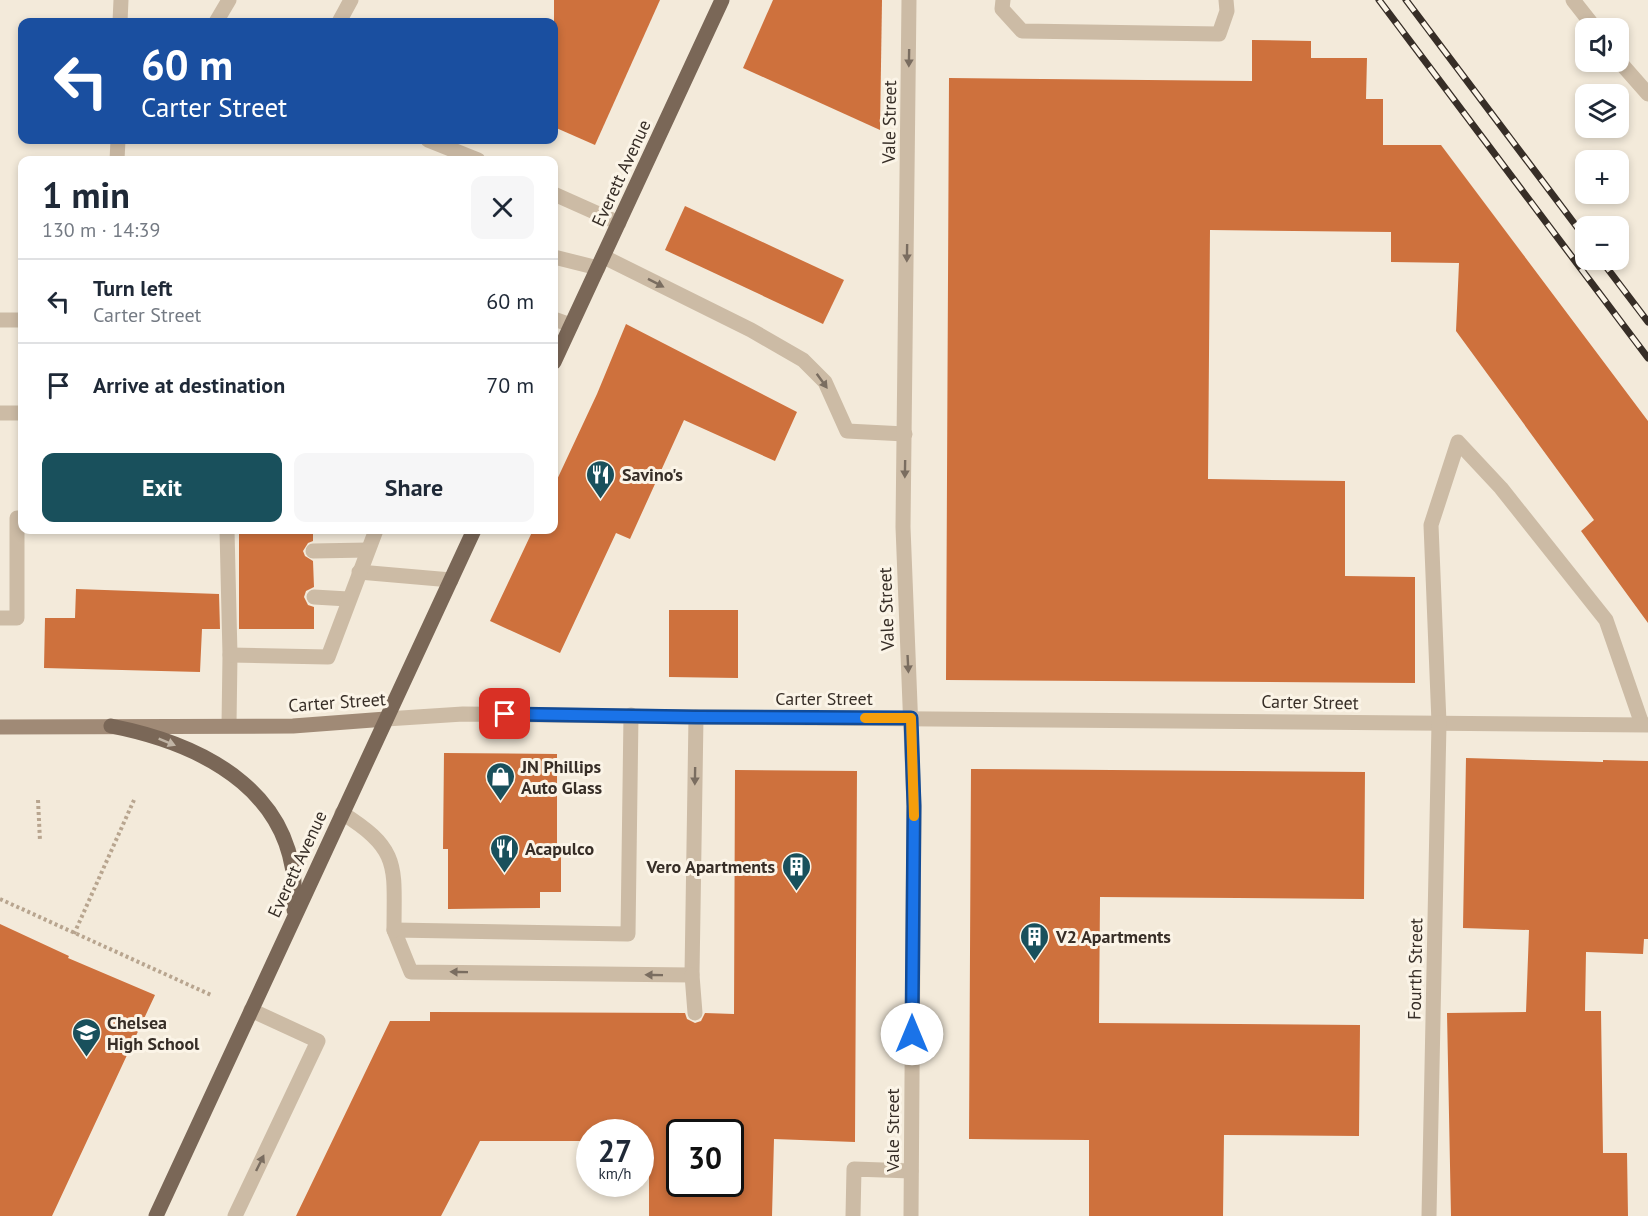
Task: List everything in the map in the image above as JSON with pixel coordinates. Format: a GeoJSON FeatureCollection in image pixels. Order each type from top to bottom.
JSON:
{"type":"FeatureCollection","features":[{"type":"Feature","properties":{"kind":"main road","name":"Everett Avenue"},"geometry":{"type":"LineString","coordinates":[[558,353],[722,0]]}},
{"type":"Feature","properties":{"kind":"main road","name":"Everett Avenue"},"geometry":{"type":"LineString","coordinates":[[156,1216],[472,534]]}},
{"type":"Feature","properties":{"kind":"main road"},"geometry":{"type":"LineString","coordinates":[[111,726],[137,731],[206,759],[237,778],[263,801],[280,827],[289,852],[295,887],[294,919]]}},
{"type":"Feature","properties":{"kind":"street"},"geometry":{"type":"LineString","coordinates":[[120,18],[121,0]]}},
{"type":"Feature","properties":{"kind":"street"},"geometry":{"type":"LineString","coordinates":[[218,18],[229,0]]}},
{"type":"Feature","properties":{"kind":"street"},"geometry":{"type":"LineString","coordinates":[[341,18],[351,0]]}},
{"type":"Feature","properties":{"kind":"street","name":"Vale Street"},"geometry":{"type":"LineString","coordinates":[[909,0],[904,568],[914,806],[911,1216]]}},
{"type":"Feature","properties":{"kind":"street"},"geometry":{"type":"LineString","coordinates":[[1003,0],[1002,9],[1022,31],[1220,33],[1227,11],[1226,0]]}},
{"type":"Feature","properties":{"kind":"street"},"geometry":{"type":"LineString","coordinates":[[1573,0],[1587,18]]}},
{"type":"Feature","properties":{"kind":"street"},"geometry":{"type":"LineString","coordinates":[[1629,72],[1648,94]]}},
{"type":"Feature","properties":{"kind":"street"},"geometry":{"type":"LineString","coordinates":[[438,144],[468,156]]}},
{"type":"Feature","properties":{"kind":"street"},"geometry":{"type":"LineString","coordinates":[[558,196],[619,223]]}},
{"type":"Feature","properties":{"kind":"street"},"geometry":{"type":"LineString","coordinates":[[558,258],[601,263],[751,330],[803,360],[825,382],[847,430],[905,434]]}},
{"type":"Feature","properties":{"kind":"street"},"geometry":{"type":"LineString","coordinates":[[0,320],[18,320]]}},
{"type":"Feature","properties":{"kind":"street"},"geometry":{"type":"LineString","coordinates":[[558,320],[571,325]]}},
{"type":"Feature","properties":{"kind":"street"},"geometry":{"type":"LineString","coordinates":[[0,413],[18,413]]}},
{"type":"Feature","properties":{"kind":"street","name":"Fourth Street"},"geometry":{"type":"LineString","coordinates":[[1429,1216],[1439,723],[1431,525],[1458,442],[1501,488],[1606,620],[1645,724]]}},
{"type":"Feature","properties":{"kind":"street"},"geometry":{"type":"LineString","coordinates":[[0,618],[17,618],[18,518]]}},
{"type":"Feature","properties":{"kind":"street"},"geometry":{"type":"LineString","coordinates":[[227,534],[233,551],[234,598],[229,725]]}},
{"type":"Feature","properties":{"kind":"street"},"geometry":{"type":"LineString","coordinates":[[230,655],[328,657],[374,534]]}},
{"type":"Feature","properties":{"kind":"street"},"geometry":{"type":"LineString","coordinates":[[313,551],[368,550]]}},
{"type":"Feature","properties":{"kind":"street"},"geometry":{"type":"LineString","coordinates":[[359,572],[451,580]]}},
{"type":"Feature","properties":{"kind":"street"},"geometry":{"type":"LineString","coordinates":[[314,597],[348,599]]}},
{"type":"Feature","properties":{"kind":"street","name":"Carter Street"},"geometry":{"type":"LineString","coordinates":[[0,727],[293,726],[463,714],[1645,724]]}},
{"type":"Feature","properties":{"kind":"street"},"geometry":{"type":"LineString","coordinates":[[394,930],[628,934],[631,715]]}},
{"type":"Feature","properties":{"kind":"street"},"geometry":{"type":"LineString","coordinates":[[695,1013],[692,975],[696,717]]}},
{"type":"Feature","properties":{"kind":"street"},"geometry":{"type":"LineString","coordinates":[[342,813],[372,833],[386,850],[394,878],[394,930],[411,972],[692,975]]}},
{"type":"Feature","properties":{"kind":"street"},"geometry":{"type":"LineString","coordinates":[[235,1216],[318,1041],[251,1011]]}},
{"type":"Feature","properties":{"kind":"street"},"geometry":{"type":"LineString","coordinates":[[853,1216],[854,1168],[912,1171]]}},
{"type":"Feature","properties":{"kind":"path"},"geometry":{"type":"LineString","coordinates":[[38,800],[40,841]]}},
{"type":"Feature","properties":{"kind":"path"},"geometry":{"type":"LineString","coordinates":[[74,934],[134,800]]}},
{"type":"Feature","properties":{"kind":"path"},"geometry":{"type":"LineString","coordinates":[[0,899],[211,995]]}},
{"type":"Feature","properties":{"kind":"building"},"geometry":{"type":"Polygon","coordinates":[[[554,0],[660,0],[595,145],[558,129],[558,18],[554,18],[554,0]]]}},
{"type":"Feature","properties":{"kind":"building"},"geometry":{"type":"Polygon","coordinates":[[[773,0],[882,0],[880,130],[743,68],[773,0]]]}},
{"type":"Feature","properties":{"kind":"building"},"geometry":{"type":"Polygon","coordinates":[[[1252,40],[1311,41],[1311,58],[1367,58],[1366,99],[1383,99],[1383,145],[1441,145],[1648,421],[1648,623],[1581,531],[1594,520],[1456,331],[1459,263],[1391,262],[1391,232],[1210,230],[1208,479],[1345,481],[1345,576],[1415,577],[1415,683],[946,680],[949,78],[1252,81],[1252,40]]]}},
{"type":"Feature","properties":{"kind":"building"},"geometry":{"type":"Polygon","coordinates":[[[685,206],[844,280],[823,324],[665,250],[685,206]]]}},
{"type":"Feature","properties":{"kind":"building"},"geometry":{"type":"Polygon","coordinates":[[[626,324],[797,412],[775,461],[684,420],[630,539],[616,533],[560,653],[490,621],[531,534],[558,534],[558,477],[597,394],[626,324]]]}},
{"type":"Feature","properties":{"kind":"building"},"geometry":{"type":"Polygon","coordinates":[[[239,534],[313,534],[313,541],[308,543],[303,551],[305,556],[313,561],[314,587],[306,591],[304,597],[308,605],[314,607],[314,629],[239,629],[239,534]]]}},
{"type":"Feature","properties":{"kind":"building"},"geometry":{"type":"Polygon","coordinates":[[[76,589],[219,594],[220,629],[202,629],[200,672],[44,668],[45,618],[75,618],[76,589]]]}},
{"type":"Feature","properties":{"kind":"building"},"geometry":{"type":"Polygon","coordinates":[[[669,610],[738,610],[738,678],[669,677],[669,610]]]}},
{"type":"Feature","properties":{"kind":"building","name":"JN Phillips Auto Glass"},"geometry":{"type":"Polygon","coordinates":[[[444,753],[557,754],[557,856],[561,856],[561,892],[540,892],[540,908],[448,909],[448,849],[443,849],[444,753]]]}},
{"type":"Feature","properties":{"kind":"building"},"geometry":{"type":"Polygon","coordinates":[[[1466,758],[1648,761],[1648,939],[1644,939],[1643,954],[1586,952],[1585,1011],[1601,1011],[1603,1153],[1627,1153],[1628,1216],[1451,1216],[1447,1013],[1526,1012],[1529,930],[1463,928],[1466,758]]]}},
{"type":"Feature","properties":{"kind":"building","name":"V2 Apartments"},"geometry":{"type":"Polygon","coordinates":[[[971,769],[1365,772],[1364,899],[1100,897],[1099,1023],[1360,1025],[1359,1136],[1224,1135],[1223,1216],[1089,1216],[1089,1140],[969,1139],[971,769]]]}},
{"type":"Feature","properties":{"kind":"building","name":"Vero Apartments"},"geometry":{"type":"Polygon","coordinates":[[[735,770],[857,771],[855,1142],[774,1139],[772,1216],[649,1216],[649,1197],[654,1197],[654,1119],[576,1119],[576,1141],[480,1141],[441,1216],[296,1216],[390,1021],[430,1021],[430,1012],[685,1013],[687,1019],[695,1023],[701,1021],[705,1013],[734,1014],[735,770]]]}},
{"type":"Feature","properties":{"kind":"building"},"geometry":{"type":"Polygon","coordinates":[[[0,924],[69,956],[68,958],[155,995],[52,1216],[0,1216],[0,924]]]}},
{"type":"Feature","properties":{"kind":"railway"},"geometry":{"type":"LineString","coordinates":[[1379,0],[1648,358]]}},
{"type":"Feature","properties":{"kind":"railway"},"geometry":{"type":"LineString","coordinates":[[1406,0],[1575,224]]}},
{"type":"Feature","properties":{"kind":"railway"},"geometry":{"type":"LineString","coordinates":[[1609,270],[1648,322]]}},
{"type":"Feature","properties":{"kind":"slow traffic"},"geometry":{"type":"LineString","coordinates":[[865,718],[911,718],[914,816]]}},
{"type":"Feature","properties":{"kind":"place","name":"Savino's"},"geometry":{"type":"Point","coordinates":[601,500]}},
{"type":"Feature","properties":{"kind":"place","name":"JN Phillips Auto Glass"},"geometry":{"type":"Point","coordinates":[500,802]}},
{"type":"Feature","properties":{"kind":"place","name":"Acapulco"},"geometry":{"type":"Point","coordinates":[504,874]}},
{"type":"Feature","properties":{"kind":"place","name":"Vero Apartments"},"geometry":{"type":"Point","coordinates":[796,892]}},
{"type":"Feature","properties":{"kind":"place","name":"V2 Apartments"},"geometry":{"type":"Point","coordinates":[1035,962]}},
{"type":"Feature","properties":{"kind":"place","name":"Chelsea High School"},"geometry":{"type":"Point","coordinates":[86,1058]}},
{"type":"Feature","properties":{"kind":"route"},"geometry":{"type":"LineString","coordinates":[[505,714],[911,718],[914,806],[912,1034]]}}]}
